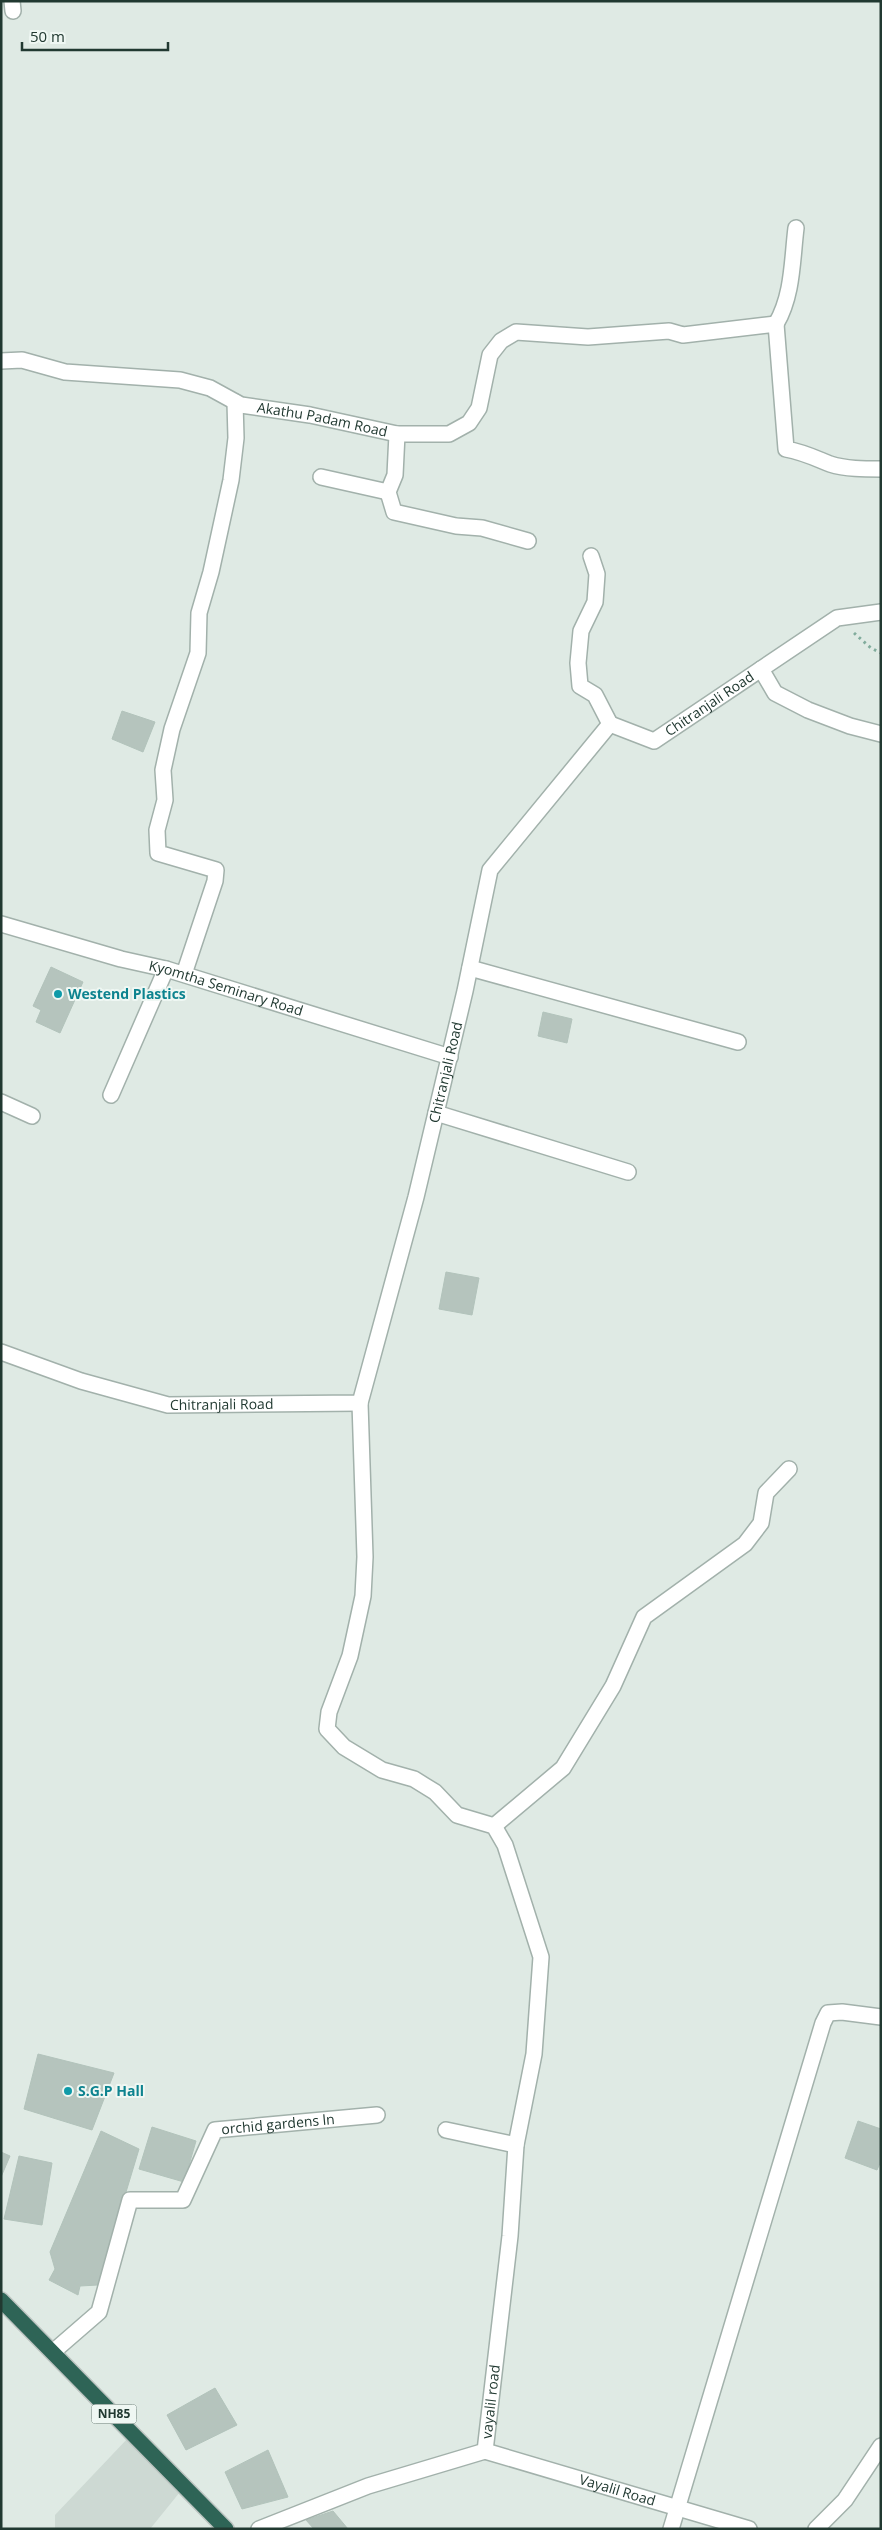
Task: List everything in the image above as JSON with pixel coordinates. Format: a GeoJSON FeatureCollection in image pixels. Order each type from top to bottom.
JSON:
{"type":"FeatureCollection","features":[{"type":"Feature","properties":{"kind":"highway","name":"NH85"},"geometry":{"type":"LineString","coordinates":[[1,2300],[54,2351],[226,2529]]}},
{"type":"Feature","properties":{"kind":"street"},"geometry":{"type":"LineString","coordinates":[[796,228],[790,288],[785,309],[776,324],[786,449],[806,452],[832,464],[860,469],[881,469]]}},
{"type":"Feature","properties":{"kind":"street","name":"Akathu Padam Road"},"geometry":{"type":"LineString","coordinates":[[1,361],[22,360],[65,372],[180,380],[210,388],[241,405],[310,415],[397,434],[449,434],[470,423],[479,408],[490,355],[501,341],[516,332],[588,337],[669,331],[684,335],[776,324]]}},
{"type":"Feature","properties":{"kind":"street"},"geometry":{"type":"LineString","coordinates":[[184,974],[215,882],[216,870],[158,853],[157,830],[165,800],[163,770],[172,729],[198,653],[198,613],[211,572],[231,480],[236,438],[235,402]]}},
{"type":"Feature","properties":{"kind":"street"},"geometry":{"type":"LineString","coordinates":[[397,434],[395,475],[388,492],[394,512],[456,526],[482,528],[528,541]]}},
{"type":"Feature","properties":{"kind":"street"},"geometry":{"type":"LineString","coordinates":[[320,476],[388,492]]}},
{"type":"Feature","properties":{"kind":"street"},"geometry":{"type":"LineString","coordinates":[[591,556],[597,574],[595,602],[582,631],[578,663],[580,686],[595,695],[610,724]]}},
{"type":"Feature","properties":{"kind":"street","name":"Chitranjali Road"},"geometry":{"type":"LineString","coordinates":[[1,1352],[80,1381],[168,1406],[360,1403],[416,1197],[450,1057],[490,870],[610,724],[654,741],[837,618],[881,612]]}},
{"type":"Feature","properties":{"kind":"street"},"geometry":{"type":"LineString","coordinates":[[761,669],[775,693],[808,710],[841,723],[881,734]]}},
{"type":"Feature","properties":{"kind":"street","name":"Kyomtha Seminary Road"},"geometry":{"type":"LineString","coordinates":[[1,924],[121,960],[184,974],[450,1057]]}},
{"type":"Feature","properties":{"kind":"street"},"geometry":{"type":"LineString","coordinates":[[470,968],[738,1042]]}},
{"type":"Feature","properties":{"kind":"street"},"geometry":{"type":"LineString","coordinates":[[111,1095],[166,969]]}},
{"type":"Feature","properties":{"kind":"street"},"geometry":{"type":"LineString","coordinates":[[1,1102],[32,1116]]}},
{"type":"Feature","properties":{"kind":"street"},"geometry":{"type":"LineString","coordinates":[[436,1113],[628,1172]]}},
{"type":"Feature","properties":{"kind":"street"},"geometry":{"type":"LineString","coordinates":[[360,1403],[365,1557],[363,1596],[350,1656],[329,1712],[327,1729],[344,1747],[382,1770],[414,1779],[436,1792],[457,1815],[494,1826],[563,1768],[613,1686],[644,1617],[745,1544],[761,1523],[766,1493],[789,1469]]}},
{"type":"Feature","properties":{"kind":"street","name":"vayalil road"},"geometry":{"type":"LineString","coordinates":[[260,2529],[368,2486],[485,2451],[510,2236],[516,2145],[534,2054],[542,1957],[505,1845],[494,1826]]}},
{"type":"Feature","properties":{"kind":"street"},"geometry":{"type":"LineString","coordinates":[[671,2529],[823,2023],[828,2013],[842,2012],[881,2017]]}},
{"type":"Feature","properties":{"kind":"street","name":"orchid gardens ln"},"geometry":{"type":"LineString","coordinates":[[54,2351],[99,2312],[130,2200],[183,2200],[215,2130],[377,2115]]}},
{"type":"Feature","properties":{"kind":"street"},"geometry":{"type":"LineString","coordinates":[[446,2130],[516,2145]]}},
{"type":"Feature","properties":{"kind":"street"},"geometry":{"type":"LineString","coordinates":[[816,2529],[846,2500],[881,2446]]}},
{"type":"Feature","properties":{"kind":"street","name":"Vayalil Road"},"geometry":{"type":"LineString","coordinates":[[485,2451],[749,2529]]}},
{"type":"Feature","properties":{"kind":"path"},"geometry":{"type":"LineString","coordinates":[[837,618],[871,648],[881,653]]}},
{"type":"Feature","properties":{"kind":"shaded area"},"geometry":{"type":"Polygon","coordinates":[[[129,2437],[184,2487],[150,2529],[55,2529],[55,2515],[129,2437]]]}},
{"type":"Feature","properties":{"kind":"building"},"geometry":{"type":"Polygon","coordinates":[[[122,711],[155,722],[143,752],[112,739],[122,711]]]}},
{"type":"Feature","properties":{"kind":"building","name":"Westend Plastics"},"geometry":{"type":"Polygon","coordinates":[[[51,967],[83,982],[60,1033],[36,1022],[41,1010],[33,1006],[51,967]]]}},
{"type":"Feature","properties":{"kind":"building"},"geometry":{"type":"Polygon","coordinates":[[[543,1012],[572,1019],[567,1043],[538,1036],[543,1012]]]}},
{"type":"Feature","properties":{"kind":"building"},"geometry":{"type":"Polygon","coordinates":[[[446,1272],[479,1278],[472,1315],[439,1309],[446,1272]]]}},
{"type":"Feature","properties":{"kind":"building","name":"S.G.P Hall"},"geometry":{"type":"Polygon","coordinates":[[[38,2054],[114,2073],[92,2130],[24,2109],[38,2054]]]}},
{"type":"Feature","properties":{"kind":"building"},"geometry":{"type":"Polygon","coordinates":[[[858,2121],[881,2129],[881,2161],[877,2170],[845,2158],[858,2121]]]}},
{"type":"Feature","properties":{"kind":"building"},"geometry":{"type":"Polygon","coordinates":[[[152,2127],[196,2141],[184,2182],[139,2169],[152,2127]]]}},
{"type":"Feature","properties":{"kind":"building"},"geometry":{"type":"Polygon","coordinates":[[[101,2131],[139,2149],[98,2285],[80,2286],[78,2295],[49,2280],[55,2269],[50,2252],[101,2131]]]}},
{"type":"Feature","properties":{"kind":"building"},"geometry":{"type":"Polygon","coordinates":[[[1,2152],[10,2156],[1,2177],[1,2152]]]}},
{"type":"Feature","properties":{"kind":"building"},"geometry":{"type":"Polygon","coordinates":[[[19,2156],[52,2163],[42,2225],[4,2219],[19,2156]]]}},
{"type":"Feature","properties":{"kind":"building"},"geometry":{"type":"Polygon","coordinates":[[[215,2388],[237,2425],[186,2450],[167,2415],[215,2388]]]}},
{"type":"Feature","properties":{"kind":"building"},"geometry":{"type":"Polygon","coordinates":[[[268,2450],[288,2497],[242,2509],[225,2472],[268,2450]]]}},
{"type":"Feature","properties":{"kind":"building"},"geometry":{"type":"Polygon","coordinates":[[[333,2511],[348,2529],[314,2529],[306,2520],[333,2511]]]}},
{"type":"Feature","properties":{"kind":"place","name":"Westend Plastics"},"geometry":{"type":"Point","coordinates":[58,994]}},
{"type":"Feature","properties":{"kind":"place","name":"S.G.P Hall"},"geometry":{"type":"Point","coordinates":[68,2091]}}]}
